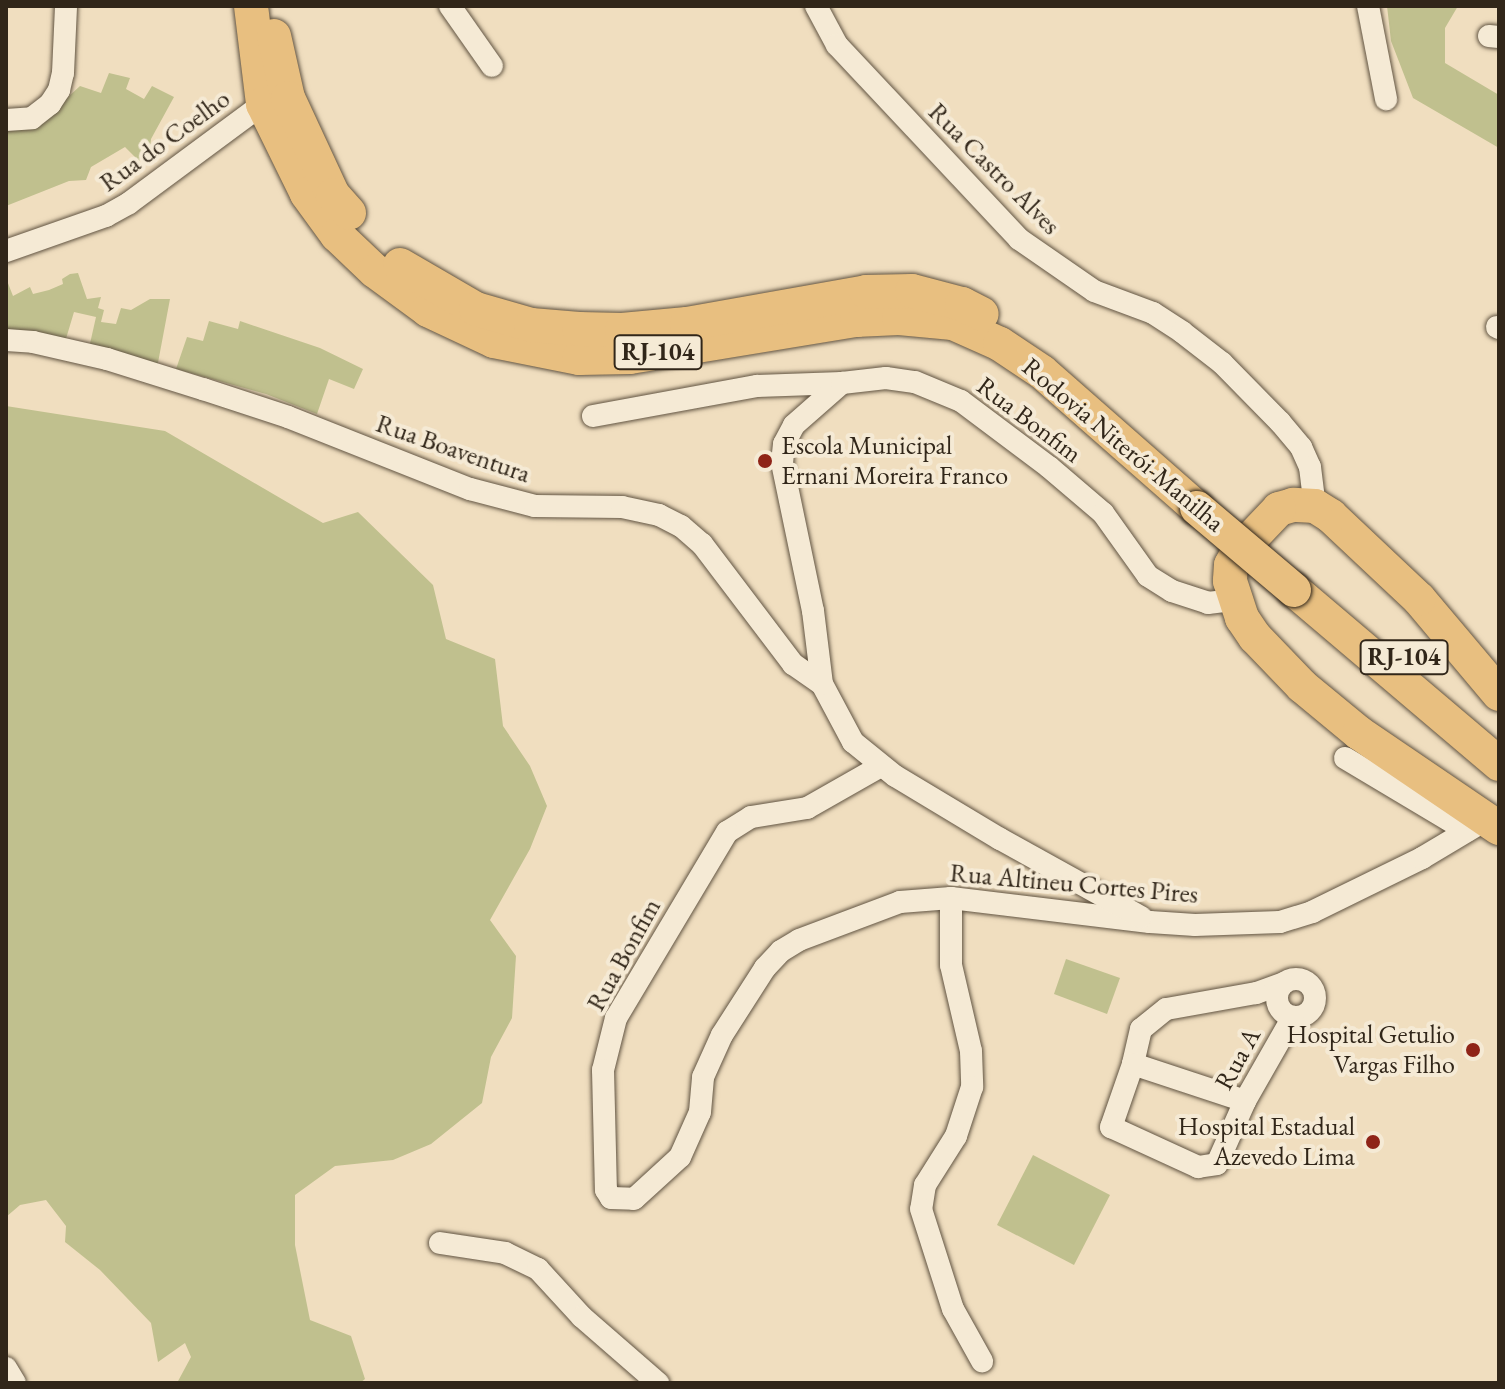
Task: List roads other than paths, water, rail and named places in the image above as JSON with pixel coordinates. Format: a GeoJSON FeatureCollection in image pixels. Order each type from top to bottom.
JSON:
{"type":"FeatureCollection","features":[{"type":"Feature","properties":{"kind":"highway","name":"Rodovia Niterói-Manilha"},"geometry":{"type":"LineString","coordinates":[[251,6],[263,104],[307,194],[337,235],[375,271],[428,310],[494,341],[579,358],[630,357],[857,320],[899,318],[953,323],[1000,344],[1042,372],[1499,741]]}},
{"type":"Feature","properties":{"kind":"highway","name":"Rodovia Niterói-Manilha"},"geometry":{"type":"LineString","coordinates":[[274,6],[275,45],[288,98],[333,195],[376,244],[399,264],[476,309],[531,325],[622,330],[687,324],[866,292],[912,291],[962,304],[1032,341],[1204,501]]}},
{"type":"Feature","properties":{"kind":"highway"},"geometry":{"type":"LineString","coordinates":[[1483,827],[1302,686],[1255,637],[1234,600],[1231,565],[1248,537],[1279,509],[1293,505],[1315,506],[1331,516],[1419,599],[1499,694]]}},
{"type":"Feature","properties":{"kind":"highway","name":"Rodovia Niterói-Manilha"},"geometry":{"type":"LineString","coordinates":[[1302,582],[1499,764]]}},
{"type":"Feature","properties":{"kind":"street"},"geometry":{"type":"LineString","coordinates":[[6,120],[32,118],[50,104],[59,90],[66,6]]}},
{"type":"Feature","properties":{"kind":"street"},"geometry":{"type":"LineString","coordinates":[[450,6],[492,66]]}},
{"type":"Feature","properties":{"kind":"street","name":"Rua Castro Alves"},"geometry":{"type":"LineString","coordinates":[[816,6],[846,56],[1019,239],[1094,291],[1153,313],[1182,332],[1222,363],[1271,412],[1301,447],[1314,482],[1315,506]]}},
{"type":"Feature","properties":{"kind":"street"},"geometry":{"type":"LineString","coordinates":[[1368,6],[1386,99]]}},
{"type":"Feature","properties":{"kind":"street","name":"Rua do Coelho"},"geometry":{"type":"LineString","coordinates":[[6,251],[106,216],[129,203],[263,104]]}},
{"type":"Feature","properties":{"kind":"street","name":"Rua Boaventura"},"geometry":{"type":"LineString","coordinates":[[6,340],[33,342],[94,355],[189,384],[288,417],[470,489],[535,506],[622,507],[659,515],[681,526],[702,544],[793,664],[822,684]]}},
{"type":"Feature","properties":{"kind":"street","name":"Rua Bonfim"},"geometry":{"type":"LineString","coordinates":[[593,416],[757,386],[886,378],[915,382],[961,401],[1103,513],[1148,576],[1172,591],[1208,603],[1234,600]]}},
{"type":"Feature","properties":{"kind":"street"},"geometry":{"type":"LineString","coordinates":[[842,383],[794,425],[784,444],[782,463],[813,611],[822,684],[853,742],[881,766],[1000,839],[1150,922]]}},
{"type":"Feature","properties":{"kind":"street"},"geometry":{"type":"LineString","coordinates":[[1345,758],[1483,827]]}},
{"type":"Feature","properties":{"kind":"street","name":"Rua Bonfim"},"geometry":{"type":"LineString","coordinates":[[606,1190],[603,1070],[616,1018],[727,832],[751,817],[807,808],[881,766]]}},
{"type":"Feature","properties":{"kind":"street","name":"Rua Altineu Cortes Pires"},"geometry":{"type":"LineString","coordinates":[[606,1190],[618,1201],[634,1199],[680,1157],[700,1112],[703,1077],[722,1035],[751,988],[781,951],[799,940],[900,902],[951,898],[1150,922],[1280,922],[1332,902],[1483,827]]}},
{"type":"Feature","properties":{"kind":"street"},"geometry":{"type":"LineString","coordinates":[[951,898],[951,965],[971,1051],[972,1087],[956,1136],[925,1185],[921,1209],[953,1309],[982,1361]]}},
{"type":"Feature","properties":{"kind":"street","name":"Rua A"},"geometry":{"type":"LineString","coordinates":[[1133,1064],[1111,1127],[1198,1167],[1211,1168],[1223,1157],[1245,1101],[1293,1017],[1310,1012],[1316,995],[1313,987],[1305,980],[1294,978],[1284,983]]}},
{"type":"Feature","properties":{"kind":"street"},"geometry":{"type":"LineString","coordinates":[[1284,983],[1278,992],[1278,1003],[1283,1012],[1293,1017]]}},
{"type":"Feature","properties":{"kind":"street"},"geometry":{"type":"LineString","coordinates":[[1245,1101],[1133,1064],[1141,1029],[1166,1009],[1256,993],[1284,983]]}},
{"type":"Feature","properties":{"kind":"street"},"geometry":{"type":"LineString","coordinates":[[440,1243],[505,1253],[538,1269],[582,1317],[658,1383]]}},
{"type":"Feature","properties":{"kind":"street"},"geometry":{"type":"LineString","coordinates":[[6,1368],[15,1383]]}},
{"type":"Feature","properties":{"kind":"place","name":"Escola Municipal Ernani Moreira Franco"},"geometry":{"type":"Point","coordinates":[765,461]}},
{"type":"Feature","properties":{"kind":"place","name":"Hospital Getulio Vargas Filho"},"geometry":{"type":"Point","coordinates":[1473,1050]}},
{"type":"Feature","properties":{"kind":"place","name":"Hospital Estadual Azevedo Lima"},"geometry":{"type":"Point","coordinates":[1373,1142]}}]}
